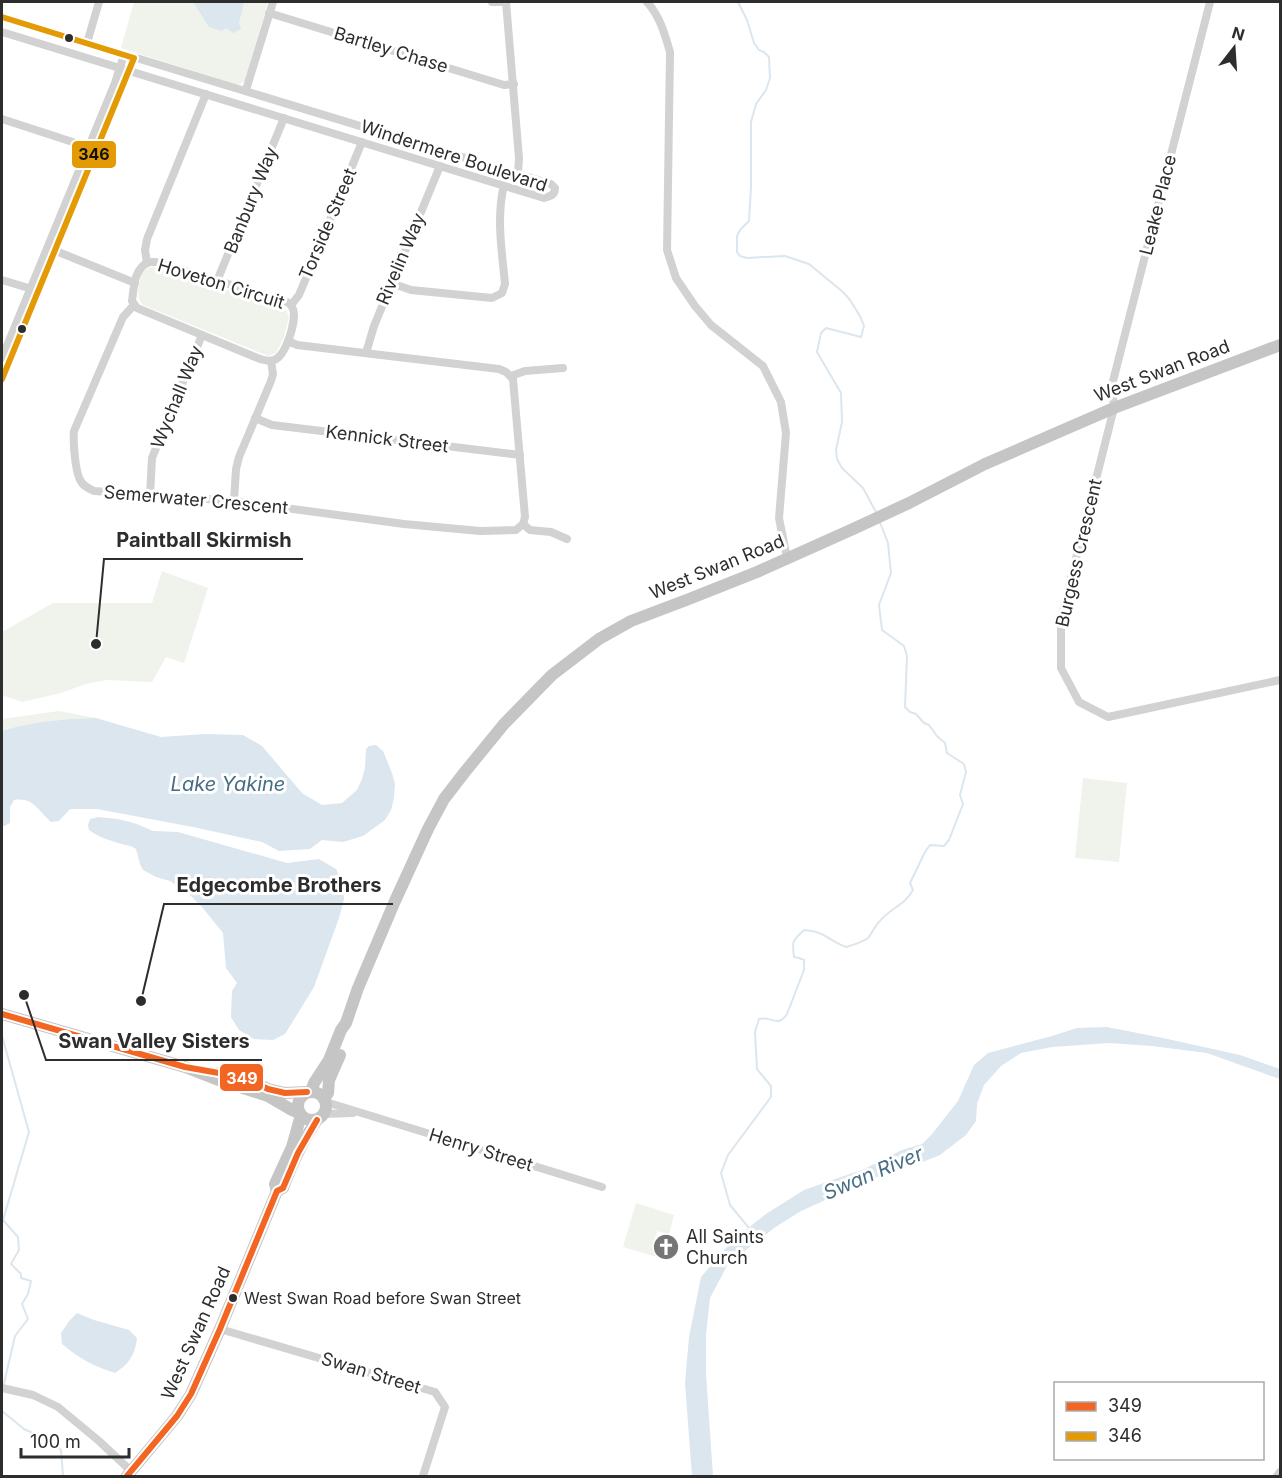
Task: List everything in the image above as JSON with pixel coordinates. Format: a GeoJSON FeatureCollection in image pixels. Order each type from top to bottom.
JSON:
{"type":"FeatureCollection","features":[{"type":"Feature","properties":{"kind":"main road","name":"West Swan Road"},"geometry":{"type":"LineString","coordinates":[[309,1092],[329,1060],[346,1023],[370,959],[428,829],[450,791],[504,724],[552,675],[599,639],[631,621],[854,529],[985,464],[1114,408],[1281,345]]}},
{"type":"Feature","properties":{"kind":"main road"},"geometry":{"type":"LineString","coordinates":[[2,1014],[185,1067],[268,1096],[308,1120],[323,1109],[319,1093],[285,1093],[236,1076],[185,1067]]}},
{"type":"Feature","properties":{"kind":"main road","name":"West Swan Road"},"geometry":{"type":"LineString","coordinates":[[129,1474],[177,1416],[191,1394],[277,1191],[283,1188],[291,1164],[323,1109],[329,1080],[348,1033],[346,1023]]}},
{"type":"Feature","properties":{"kind":"main road"},"geometry":{"type":"LineString","coordinates":[[300,1114],[298,1108],[300,1098],[309,1092]]}},
{"type":"Feature","properties":{"kind":"main road","name":"West Swan Road"},"geometry":{"type":"LineString","coordinates":[[277,1191],[274,1184],[292,1148],[300,1114]]}},
{"type":"Feature","properties":{"kind":"street"},"geometry":{"type":"LineString","coordinates":[[87,43],[99,2]]}},
{"type":"Feature","properties":{"kind":"street"},"geometry":{"type":"LineString","coordinates":[[246,90],[273,2]]}},
{"type":"Feature","properties":{"kind":"street"},"geometry":{"type":"LineString","coordinates":[[492,2],[506,2],[514,84],[518,173]]}},
{"type":"Feature","properties":{"kind":"street"},"geometry":{"type":"LineString","coordinates":[[647,2],[664,31],[670,52],[667,250],[675,278],[695,306],[711,325],[763,366],[781,402],[786,433],[779,518],[788,557]]}},
{"type":"Feature","properties":{"kind":"street","name":"Leake Place"},"geometry":{"type":"LineString","coordinates":[[1114,408],[1112,385],[1210,2]]}},
{"type":"Feature","properties":{"kind":"street","name":"Bartley Chase"},"geometry":{"type":"LineString","coordinates":[[270,13],[504,85],[514,84]]}},
{"type":"Feature","properties":{"kind":"street","name":"Windermere Boulevard"},"geometry":{"type":"LineString","coordinates":[[2,17],[518,173],[551,184],[555,192],[544,198],[2,32]]}},
{"type":"Feature","properties":{"kind":"street"},"geometry":{"type":"LineString","coordinates":[[2,379],[4,365],[92,148],[124,55]]}},
{"type":"Feature","properties":{"kind":"street"},"geometry":{"type":"LineString","coordinates":[[92,148],[134,58]]}},
{"type":"Feature","properties":{"kind":"street"},"geometry":{"type":"LineString","coordinates":[[147,263],[145,250],[147,239],[206,94]]}},
{"type":"Feature","properties":{"kind":"street"},"geometry":{"type":"LineString","coordinates":[[2,118],[92,148]]}},
{"type":"Feature","properties":{"kind":"street","name":"Banbury Way"},"geometry":{"type":"LineString","coordinates":[[217,281],[284,118]]}},
{"type":"Feature","properties":{"kind":"street","name":"Torside Street"},"geometry":{"type":"LineString","coordinates":[[291,305],[298,295],[362,142]]}},
{"type":"Feature","properties":{"kind":"street","name":"Rivelin Way"},"geometry":{"type":"LineString","coordinates":[[366,353],[391,283],[440,166]]}},
{"type":"Feature","properties":{"kind":"street"},"geometry":{"type":"LineString","coordinates":[[391,283],[411,290],[492,298],[502,293],[505,284],[499,220],[504,185]]}},
{"type":"Feature","properties":{"kind":"street"},"geometry":{"type":"LineString","coordinates":[[51,249],[135,283]]}},
{"type":"Feature","properties":{"kind":"street","name":"Hoveton Circuit"},"geometry":{"type":"LineString","coordinates":[[134,305],[132,301],[139,269],[147,263],[156,262],[286,302],[294,311],[288,341],[280,356],[271,361]]}},
{"type":"Feature","properties":{"kind":"street"},"geometry":{"type":"LineString","coordinates":[[2,280],[34,290]]}},
{"type":"Feature","properties":{"kind":"street"},"geometry":{"type":"LineString","coordinates":[[2,358],[34,290]]}},
{"type":"Feature","properties":{"kind":"street"},"geometry":{"type":"LineString","coordinates":[[134,305],[141,310],[260,359],[271,361],[273,374],[271,381],[239,457],[234,501]]}},
{"type":"Feature","properties":{"kind":"street","name":"Semerwater Crescent"},"geometry":{"type":"LineString","coordinates":[[134,305],[123,317],[74,432],[73,444],[83,486],[94,491],[234,501],[404,524],[480,531],[516,530],[523,525]]}},
{"type":"Feature","properties":{"kind":"street","name":"Wychall Way"},"geometry":{"type":"LineString","coordinates":[[150,495],[152,458],[202,335]]}},
{"type":"Feature","properties":{"kind":"street"},"geometry":{"type":"LineString","coordinates":[[288,341],[297,345],[499,369],[512,376],[525,371],[562,368]]}},
{"type":"Feature","properties":{"kind":"street"},"geometry":{"type":"LineString","coordinates":[[512,376],[525,517],[523,525],[530,530],[551,532],[567,539]]}},
{"type":"Feature","properties":{"kind":"street","name":"Burgess Crescent"},"geometry":{"type":"LineString","coordinates":[[1114,408],[1061,618],[1061,668],[1078,702],[1108,717],[1281,680]]}},
{"type":"Feature","properties":{"kind":"street","name":"Kennick Street"},"geometry":{"type":"LineString","coordinates":[[255,418],[272,425],[520,455]]}},
{"type":"Feature","properties":{"kind":"street","name":"Henry Street"},"geometry":{"type":"LineString","coordinates":[[323,1109],[361,1113]]}},
{"type":"Feature","properties":{"kind":"street","name":"Henry Street"},"geometry":{"type":"LineString","coordinates":[[323,1109],[361,1113],[602,1187]]}},
{"type":"Feature","properties":{"kind":"street","name":"Swan Street"},"geometry":{"type":"LineString","coordinates":[[220,1329],[435,1392],[445,1407],[423,1476]]}},
{"type":"Feature","properties":{"kind":"street"},"geometry":{"type":"LineString","coordinates":[[2,1388],[33,1395],[58,1407],[99,1441],[129,1474]]}},
{"type":"Feature","properties":{"kind":"street"},"geometry":{"type":"LineString","coordinates":[[1277,1476],[1281,1472]]}},
{"type":"Feature","properties":{"kind":"shaded area"},"geometry":{"type":"Polygon","coordinates":[[[134,2],[268,2],[245,81],[238,85],[121,48],[134,2]]]}},
{"type":"Feature","properties":{"kind":"shaded area"},"geometry":{"type":"Polygon","coordinates":[[[150,267],[160,268],[285,308],[289,317],[284,337],[276,353],[268,356],[143,305],[138,294],[139,285],[142,272],[150,267]]]}},
{"type":"Feature","properties":{"kind":"shaded area"},"geometry":{"type":"Polygon","coordinates":[[[162,571],[208,588],[184,663],[166,657],[152,682],[107,680],[22,702],[2,695],[2,632],[53,603],[152,603],[162,571]]]}},
{"type":"Feature","properties":{"kind":"shaded area"},"geometry":{"type":"Polygon","coordinates":[[[59,711],[96,718],[48,721],[2,731],[2,719],[59,711]]]}},
{"type":"Feature","properties":{"kind":"shaded area"},"geometry":{"type":"Polygon","coordinates":[[[1083,778],[1127,783],[1119,862],[1075,858],[1083,778]]]}},
{"type":"Feature","properties":{"kind":"shaded area"},"geometry":{"type":"Polygon","coordinates":[[[636,1203],[674,1215],[669,1234],[657,1231],[652,1248],[659,1250],[657,1257],[623,1247],[636,1203]]]}},
{"type":"Feature","properties":{"kind":"water"},"geometry":{"type":"Polygon","coordinates":[[[193,2],[244,2],[239,23],[241,29],[233,33],[226,28],[222,31],[209,27],[193,2]]]}},
{"type":"Feature","properties":{"kind":"water","name":"Lake Yakine"},"geometry":{"type":"Polygon","coordinates":[[[96,718],[161,737],[205,734],[243,735],[262,746],[302,793],[322,805],[342,803],[357,790],[365,768],[366,749],[376,745],[383,751],[395,784],[391,810],[385,820],[363,836],[343,842],[322,840],[310,849],[279,851],[262,842],[97,809],[70,809],[59,821],[51,822],[31,803],[21,800],[14,800],[10,807],[10,823],[2,827],[2,731],[48,721],[96,718]]]}},
{"type":"Feature","properties":{"kind":"water"},"geometry":{"type":"Polygon","coordinates":[[[98,817],[118,819],[153,831],[178,832],[287,863],[319,859],[336,869],[343,883],[344,899],[339,918],[314,987],[285,1034],[273,1040],[254,1039],[239,1030],[231,1017],[232,991],[237,983],[226,968],[223,933],[191,896],[170,881],[143,870],[136,849],[96,835],[89,830],[90,819],[98,817]]]}},
{"type":"Feature","properties":{"kind":"water","name":"Swan River"},"geometry":{"type":"Polygon","coordinates":[[[1107,1027],[1240,1055],[1280,1069],[1280,1079],[1207,1053],[1109,1043],[1052,1047],[1021,1053],[1001,1066],[984,1085],[977,1104],[976,1121],[966,1135],[940,1155],[890,1171],[801,1211],[774,1228],[728,1264],[710,1298],[706,1334],[706,1374],[713,1476],[692,1476],[685,1383],[689,1337],[701,1277],[733,1240],[766,1214],[804,1190],[864,1169],[902,1150],[922,1144],[958,1101],[974,1065],[988,1053],[1077,1028],[1107,1027]]]}},
{"type":"Feature","properties":{"kind":"water"},"geometry":{"type":"Polygon","coordinates":[[[77,1313],[129,1330],[137,1338],[130,1358],[115,1373],[87,1362],[62,1344],[61,1333],[77,1313]]]}},
{"type":"Feature","properties":{"kind":"waterway"},"geometry":{"type":"LineString","coordinates":[[738,2],[747,20],[754,43],[769,57],[770,78],[766,90],[756,104],[751,122],[749,221],[737,236],[737,252],[740,256],[747,258],[785,256],[809,264],[843,292],[860,316],[864,326],[861,337],[826,328],[821,333],[817,352],[841,393],[842,422],[836,450],[837,459],[842,468],[863,488],[876,512]]}},
{"type":"Feature","properties":{"kind":"waterway"},"geometry":{"type":"LineString","coordinates":[[749,1228],[730,1205],[721,1173],[728,1155],[771,1097],[771,1086],[757,1069],[755,1032],[759,1019],[778,1021],[787,1014],[804,970],[804,960],[794,957],[794,942],[804,930],[822,934],[846,947],[868,938],[876,925],[910,895],[913,890],[910,883],[930,845],[944,846],[949,840],[963,804],[960,795],[966,772],[964,764],[947,753],[945,743],[929,725],[905,707],[907,656],[904,646],[882,630],[879,605],[891,573],[888,543],[879,520]]}},
{"type":"Feature","properties":{"kind":"waterway"},"geometry":{"type":"LineString","coordinates":[[2,1036],[29,1132],[3,1220]]}},
{"type":"Feature","properties":{"kind":"waterway"},"geometry":{"type":"LineString","coordinates":[[2,1219],[18,1237],[19,1250],[11,1264],[21,1274],[21,1278],[31,1281],[28,1294],[22,1304],[28,1319],[15,1336],[2,1392]]}},
{"type":"Feature","properties":{"kind":"waterway"},"geometry":{"type":"LineString","coordinates":[[2,1411],[24,1429],[50,1441],[61,1450],[63,1476]]}},
{"type":"Feature","properties":{"kind":"transit line","name":"346"},"geometry":{"type":"LineString","coordinates":[[2,17],[134,58],[2,379]]}},
{"type":"Feature","properties":{"kind":"transit line","name":"349"},"geometry":{"type":"LineString","coordinates":[[2,1014],[185,1067],[236,1076],[268,1089],[285,1093],[307,1092]]}},
{"type":"Feature","properties":{"kind":"transit line","name":"349"},"geometry":{"type":"LineString","coordinates":[[127,1476],[177,1416],[191,1394],[277,1191],[283,1188],[298,1153],[317,1120]]}},
{"type":"Feature","properties":{"kind":"place","name":"Paintball Skirmish"},"geometry":{"type":"Point","coordinates":[96,644]}},
{"type":"Feature","properties":{"kind":"place","name":"Swan Valley Sisters"},"geometry":{"type":"Point","coordinates":[24,995]}},
{"type":"Feature","properties":{"kind":"place","name":"Edgecombe Brothers"},"geometry":{"type":"Point","coordinates":[141,1001]}},
{"type":"Feature","properties":{"kind":"place","name":"All Saints Church"},"geometry":{"type":"Point","coordinates":[666,1247]}},
{"type":"Feature","properties":{"kind":"place","name":"West Swan Road before Swan Street"},"geometry":{"type":"Point","coordinates":[233,1298]}}]}
